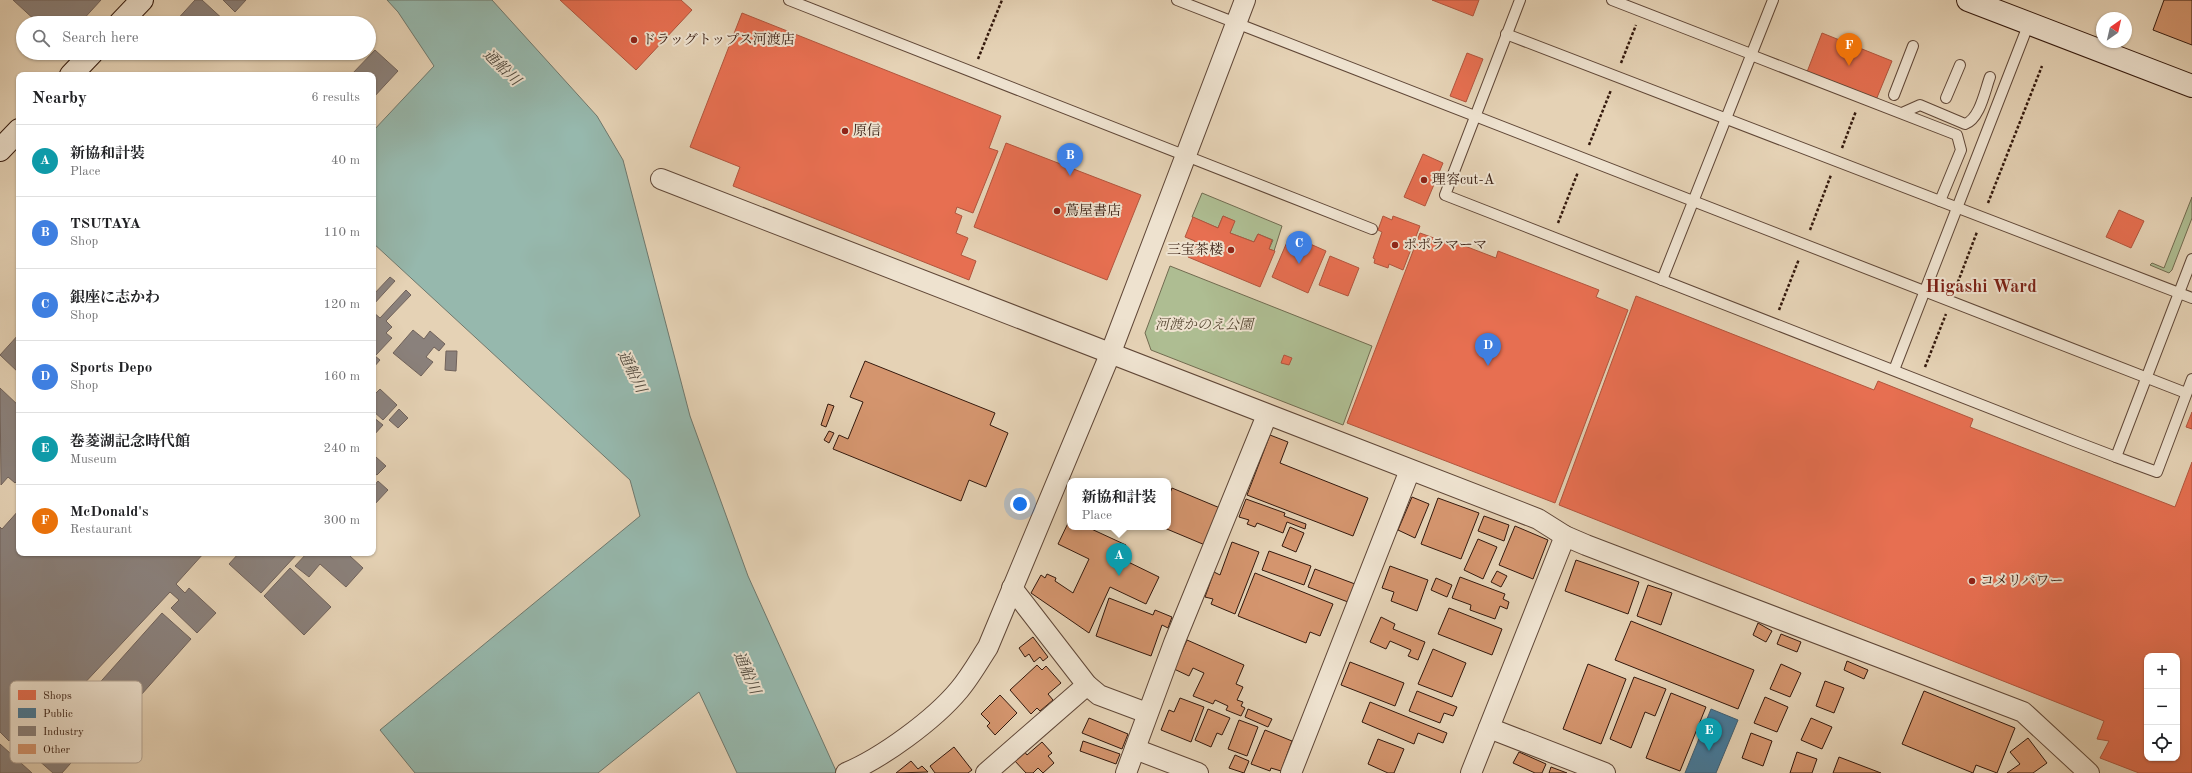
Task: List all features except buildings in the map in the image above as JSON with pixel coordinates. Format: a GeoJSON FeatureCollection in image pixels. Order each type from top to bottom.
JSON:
{"type":"FeatureCollection","features":[{"type":"Feature","properties":{"kind":"street"},"geometry":{"type":"LineString","coordinates":[[127,16],[142,0]]}},
{"type":"Feature","properties":{"kind":"street"},"geometry":{"type":"LineString","coordinates":[[849,772],[905,738],[938,712],[959,690],[988,647],[1111,352],[1245,0]]}},
{"type":"Feature","properties":{"kind":"street"},"geometry":{"type":"LineString","coordinates":[[1968,0],[2192,86]]}},
{"type":"Feature","properties":{"kind":"street"},"geometry":{"type":"LineString","coordinates":[[74,72],[85,60]]}},
{"type":"Feature","properties":{"kind":"street"},"geometry":{"type":"LineString","coordinates":[[0,150],[16,133]]}},
{"type":"Feature","properties":{"kind":"street"},"geometry":{"type":"LineString","coordinates":[[661,179],[1111,352],[1538,519],[1564,536],[2023,712],[2089,773]]}},
{"type":"Feature","properties":{"kind":"street"},"geometry":{"type":"LineString","coordinates":[[1126,773],[1174,643],[1267,414]]}},
{"type":"Feature","properties":{"kind":"street"},"geometry":{"type":"LineString","coordinates":[[1291,773],[1410,470]]}},
{"type":"Feature","properties":{"kind":"street"},"geometry":{"type":"LineString","coordinates":[[1471,773],[1564,536]]}},
{"type":"Feature","properties":{"kind":"street"},"geometry":{"type":"LineString","coordinates":[[1012,588],[1087,685],[1099,695],[1148,713]]}},
{"type":"Feature","properties":{"kind":"street"},"geometry":{"type":"LineString","coordinates":[[986,773],[1087,685]]}},
{"type":"Feature","properties":{"kind":"street"},"geometry":{"type":"LineString","coordinates":[[1489,728],[1605,773]]}},
{"type":"Feature","properties":{"kind":"street"},"geometry":{"type":"LineString","coordinates":[[1135,749],[1198,773]]}},
{"type":"Feature","properties":{"kind":"lane"},"geometry":{"type":"LineString","coordinates":[[789,0],[1372,229]]}},
{"type":"Feature","properties":{"kind":"lane"},"geometry":{"type":"LineString","coordinates":[[1177,0],[1237,22],[2186,393]]}},
{"type":"Feature","properties":{"kind":"lane"},"geometry":{"type":"LineString","coordinates":[[1520,0],[1445,195],[2157,472],[2192,379]]}},
{"type":"Feature","properties":{"kind":"lane"},"geometry":{"type":"LineString","coordinates":[[1612,0],[1952,132],[1958,137],[1961,150],[1940,201]]}},
{"type":"Feature","properties":{"kind":"lane"},"geometry":{"type":"LineString","coordinates":[[1662,280],[1773,0]]}},
{"type":"Feature","properties":{"kind":"lane"},"geometry":{"type":"LineString","coordinates":[[1894,370],[2029,24]]}},
{"type":"Feature","properties":{"kind":"lane"},"geometry":{"type":"LineString","coordinates":[[1506,34],[2192,298]]}},
{"type":"Feature","properties":{"kind":"lane"},"geometry":{"type":"LineString","coordinates":[[1894,95],[1913,46]]}},
{"type":"Feature","properties":{"kind":"lane"},"geometry":{"type":"LineString","coordinates":[[1946,98],[1960,65]]}},
{"type":"Feature","properties":{"kind":"lane"},"geometry":{"type":"LineString","coordinates":[[1902,113],[1920,105],[1965,124],[1968,123],[1976,115],[1990,77]]}},
{"type":"Feature","properties":{"kind":"lane"},"geometry":{"type":"LineString","coordinates":[[2116,457],[2192,259]]}},
{"type":"Feature","properties":{"kind":"path"},"geometry":{"type":"LineString","coordinates":[[973,72],[1002,0]]}},
{"type":"Feature","properties":{"kind":"path"},"geometry":{"type":"LineString","coordinates":[[1552,237],[1641,11]]}},
{"type":"Feature","properties":{"kind":"path"},"geometry":{"type":"LineString","coordinates":[[1774,324],[1859,104]]}},
{"type":"Feature","properties":{"kind":"green space"},"geometry":{"type":"Polygon","coordinates":[[[1202,193],[1282,226],[1274,251],[1269,249],[1273,240],[1258,234],[1254,242],[1230,233],[1234,221],[1223,216],[1218,228],[1192,217],[1202,193]]]}},
{"type":"Feature","properties":{"kind":"green space"},"geometry":{"type":"Polygon","coordinates":[[[2192,197],[2192,218],[2172,270],[2169,273],[2150,265],[2152,263],[2164,268],[2192,197]]]}},
{"type":"Feature","properties":{"kind":"green space","name":"河渡かのえ公園"},"geometry":{"type":"Polygon","coordinates":[[[1170,266],[1372,346],[1343,425],[1151,350],[1145,333],[1170,266]]]}},
{"type":"Feature","properties":{"kind":"water","name":"通船川"},"geometry":{"type":"Polygon","coordinates":[[[387,0],[492,0],[597,116],[623,160],[690,416],[748,576],[837,773],[737,773],[699,692],[598,773],[415,773],[380,730],[640,516],[630,480],[376,246],[376,128],[434,66],[398,12],[387,0]]]}},
{"type":"Feature","properties":{"kind":"place","name":"ドラッグトップス河渡店"},"geometry":{"type":"Point","coordinates":[634,40]}},
{"type":"Feature","properties":{"kind":"place","name":"McDonald's"},"geometry":{"type":"Point","coordinates":[1849,66]}},
{"type":"Feature","properties":{"kind":"place","name":"原信"},"geometry":{"type":"Point","coordinates":[845,131]}},
{"type":"Feature","properties":{"kind":"place","name":"TSUTAYA"},"geometry":{"type":"Point","coordinates":[1070,176]}},
{"type":"Feature","properties":{"kind":"place","name":"理容cut-A"},"geometry":{"type":"Point","coordinates":[1424,180]}},
{"type":"Feature","properties":{"kind":"place","name":"蔦屋書店"},"geometry":{"type":"Point","coordinates":[1057,211]}},
{"type":"Feature","properties":{"kind":"place","name":"ポポラマーマ"},"geometry":{"type":"Point","coordinates":[1395,245]}},
{"type":"Feature","properties":{"kind":"place","name":"三宝茶楼"},"geometry":{"type":"Point","coordinates":[1231,250]}},
{"type":"Feature","properties":{"kind":"place","name":"銀座に志かわ"},"geometry":{"type":"Point","coordinates":[1299,264]}},
{"type":"Feature","properties":{"kind":"place","name":"Sports Depo"},"geometry":{"type":"Point","coordinates":[1488,366]}},
{"type":"Feature","properties":{"kind":"place","name":"新協和計装"},"geometry":{"type":"Point","coordinates":[1119,576]}},
{"type":"Feature","properties":{"kind":"place","name":"コメリパワー"},"geometry":{"type":"Point","coordinates":[1972,581]}},
{"type":"Feature","properties":{"kind":"place","name":"巻菱湖記念時代館"},"geometry":{"type":"Point","coordinates":[1709,751]}},
{"type":"Feature","properties":{"kind":"district","name":"Higashi Ward"},"geometry":{"type":"Point","coordinates":[1981,287]}}]}
